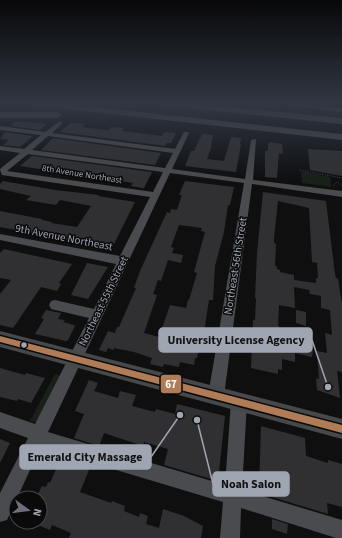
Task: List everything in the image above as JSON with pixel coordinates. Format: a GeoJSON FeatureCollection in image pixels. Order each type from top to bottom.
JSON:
{"type":"FeatureCollection","features":[{"type":"Feature","properties":{"kind":"highway"},"geometry":{"type":"LineString","coordinates":[[256,128],[342,138]]}},
{"type":"Feature","properties":{"kind":"highway"},"geometry":{"type":"LineString","coordinates":[[315,128],[342,131]]}},
{"type":"Feature","properties":{"kind":"highway"},"geometry":{"type":"LineString","coordinates":[[302,133],[342,141]]}},
{"type":"Feature","properties":{"kind":"main road"},"geometry":{"type":"LineString","coordinates":[[0,339],[342,429]]}},
{"type":"Feature","properties":{"kind":"street"},"geometry":{"type":"LineString","coordinates":[[1,128],[178,151]]}},
{"type":"Feature","properties":{"kind":"street"},"geometry":{"type":"LineString","coordinates":[[2,172],[54,128]]}},
{"type":"Feature","properties":{"kind":"street","name":"Northeast 55th Street"},"geometry":{"type":"LineString","coordinates":[[0,513],[186,133]]}},
{"type":"Feature","properties":{"kind":"street","name":"Northeast 56th Street"},"geometry":{"type":"LineString","coordinates":[[216,396],[254,140]]}},
{"type":"Feature","properties":{"kind":"street"},"geometry":{"type":"LineString","coordinates":[[0,148],[168,171],[341,191],[342,205]]}},
{"type":"Feature","properties":{"kind":"street","name":"8th Avenue Northeast"},"geometry":{"type":"LineString","coordinates":[[2,172],[155,195]]}},
{"type":"Feature","properties":{"kind":"street","name":"9th Avenue Northeast"},"geometry":{"type":"LineString","coordinates":[[0,237],[123,261]]}},
{"type":"Feature","properties":{"kind":"street"},"geometry":{"type":"LineString","coordinates":[[55,305],[97,315]]}},
{"type":"Feature","properties":{"kind":"street"},"geometry":{"type":"LineString","coordinates":[[230,538],[239,402]]}},
{"type":"Feature","properties":{"kind":"street"},"geometry":{"type":"LineString","coordinates":[[0,420],[39,434],[53,443],[342,530]]}},
{"type":"Feature","properties":{"kind":"path"},"geometry":{"type":"LineString","coordinates":[[300,170],[342,178]]}},
{"type":"Feature","properties":{"kind":"path"},"geometry":{"type":"LineString","coordinates":[[336,177],[341,191]]}},
{"type":"Feature","properties":{"kind":"path"},"geometry":{"type":"LineString","coordinates":[[333,185],[337,182]]}},
{"type":"Feature","properties":{"kind":"shaded area"},"geometry":{"type":"Polygon","coordinates":[[[301,171],[330,177],[331,187],[302,183],[301,171]]]}},
{"type":"Feature","properties":{"kind":"shaded area"},"geometry":{"type":"Polygon","coordinates":[[[55,374],[61,376],[37,422],[30,421],[55,374]]]}},
{"type":"Feature","properties":{"kind":"building"},"geometry":{"type":"Polygon","coordinates":[[[26,128],[42,128],[40,130],[26,128]]]}},
{"type":"Feature","properties":{"kind":"building"},"geometry":{"type":"Polygon","coordinates":[[[64,128],[108,130],[110,128],[124,128],[122,131],[162,136],[165,132],[176,133],[171,143],[167,143],[165,146],[59,132],[64,128]]]}},
{"type":"Feature","properties":{"kind":"building"},"geometry":{"type":"Polygon","coordinates":[[[5,132],[33,136],[20,147],[3,145],[9,140],[0,139],[5,132]]]}},
{"type":"Feature","properties":{"kind":"building"},"geometry":{"type":"Polygon","coordinates":[[[202,134],[213,135],[212,145],[207,159],[224,161],[231,137],[241,138],[236,172],[185,166],[191,151],[194,151],[202,134]]]}},
{"type":"Feature","properties":{"kind":"building"},"geometry":{"type":"Polygon","coordinates":[[[53,138],[161,153],[155,165],[41,150],[53,138]]]}},
{"type":"Feature","properties":{"kind":"building"},"geometry":{"type":"Polygon","coordinates":[[[270,142],[282,144],[283,154],[279,153],[277,178],[265,177],[265,151],[268,151],[268,144],[270,142]]]}},
{"type":"Feature","properties":{"kind":"building"},"geometry":{"type":"Polygon","coordinates":[[[308,149],[342,151],[342,176],[310,170],[308,149]]]}},
{"type":"Feature","properties":{"kind":"building"},"geometry":{"type":"Polygon","coordinates":[[[32,156],[152,172],[144,188],[142,188],[131,186],[133,183],[20,166],[32,156]]]}},
{"type":"Feature","properties":{"kind":"building"},"geometry":{"type":"Polygon","coordinates":[[[3,181],[55,190],[99,195],[98,196],[135,202],[111,250],[97,247],[99,244],[83,241],[82,243],[0,227],[0,211],[42,219],[52,222],[51,223],[77,227],[91,206],[60,200],[56,205],[26,200],[31,196],[0,189],[0,184],[3,181]]]}},
{"type":"Feature","properties":{"kind":"building"},"geometry":{"type":"Polygon","coordinates":[[[185,181],[234,187],[230,205],[228,205],[224,232],[215,266],[213,300],[209,300],[204,332],[194,365],[180,362],[179,367],[164,364],[163,367],[150,364],[152,358],[134,352],[114,348],[113,350],[108,348],[106,352],[99,350],[108,331],[115,333],[117,327],[119,327],[136,288],[134,288],[140,271],[167,212],[170,213],[171,209],[177,210],[182,195],[179,195],[185,181]],[[179,225],[171,247],[174,248],[172,253],[183,255],[181,263],[168,260],[161,281],[158,280],[153,294],[157,295],[144,333],[159,337],[170,305],[186,308],[197,273],[194,272],[205,232],[201,231],[202,228],[179,225]]]}},
{"type":"Feature","properties":{"kind":"building"},"geometry":{"type":"Polygon","coordinates":[[[263,192],[326,201],[335,274],[336,278],[338,279],[342,304],[342,372],[337,371],[340,398],[317,390],[316,378],[319,379],[317,351],[327,353],[325,333],[332,335],[330,310],[321,308],[321,296],[310,294],[309,290],[294,287],[295,308],[279,305],[278,325],[280,329],[280,343],[297,347],[296,342],[311,345],[311,350],[313,350],[312,357],[295,353],[295,362],[282,359],[282,370],[278,369],[278,374],[251,368],[253,320],[255,320],[257,253],[263,192]],[[278,201],[274,238],[274,243],[276,244],[275,266],[277,266],[277,269],[280,270],[280,272],[294,275],[294,280],[316,283],[316,278],[318,278],[317,263],[312,262],[309,208],[278,201]]]}},
{"type":"Feature","properties":{"kind":"building"},"geometry":{"type":"Polygon","coordinates":[[[4,249],[72,264],[59,283],[61,284],[57,291],[41,287],[13,328],[0,325],[0,294],[11,280],[0,278],[0,253],[4,249]]]}},
{"type":"Feature","properties":{"kind":"building"},"geometry":{"type":"Polygon","coordinates":[[[87,263],[108,267],[88,299],[71,295],[87,263]]]}},
{"type":"Feature","properties":{"kind":"building"},"geometry":{"type":"Polygon","coordinates":[[[46,310],[61,313],[58,319],[65,320],[63,322],[75,326],[68,340],[66,341],[35,334],[44,319],[41,318],[46,310]]]}},
{"type":"Feature","properties":{"kind":"building"},"geometry":{"type":"Polygon","coordinates":[[[296,310],[306,312],[306,326],[296,323],[296,310]]]}},
{"type":"Feature","properties":{"kind":"building"},"geometry":{"type":"Polygon","coordinates":[[[0,368],[25,375],[26,373],[45,378],[31,403],[18,399],[17,401],[0,397],[0,368]]]}},
{"type":"Feature","properties":{"kind":"building"},"geometry":{"type":"Polygon","coordinates":[[[89,380],[98,383],[94,391],[118,398],[120,391],[136,395],[132,406],[155,412],[156,409],[175,414],[177,404],[225,416],[218,481],[164,465],[168,449],[144,442],[143,446],[104,433],[99,446],[74,438],[84,414],[75,411],[89,380]]]}},
{"type":"Feature","properties":{"kind":"building"},"geometry":{"type":"Polygon","coordinates":[[[261,426],[305,438],[306,456],[328,463],[328,460],[342,464],[342,507],[327,503],[328,514],[262,494],[262,489],[259,488],[261,426]]]}},
{"type":"Feature","properties":{"kind":"building"},"geometry":{"type":"Polygon","coordinates":[[[0,439],[10,443],[0,463],[0,439]]]}},
{"type":"Feature","properties":{"kind":"building"},"geometry":{"type":"Polygon","coordinates":[[[59,454],[91,465],[80,492],[111,503],[112,501],[125,506],[124,511],[139,517],[140,513],[148,516],[146,524],[159,528],[163,509],[184,516],[203,526],[201,538],[69,538],[71,533],[52,525],[50,530],[48,529],[48,490],[40,490],[42,486],[46,487],[48,482],[50,483],[57,467],[54,466],[59,454]]]}},
{"type":"Feature","properties":{"kind":"building"},"geometry":{"type":"Polygon","coordinates":[[[272,519],[288,524],[287,534],[272,529],[272,519]]]}},
{"type":"Feature","properties":{"kind":"transit line","name":"67"},"geometry":{"type":"LineString","coordinates":[[0,339],[342,429]]}},
{"type":"Feature","properties":{"kind":"place","name":"University License Agency"},"geometry":{"type":"Point","coordinates":[328,387]}},
{"type":"Feature","properties":{"kind":"place","name":"Emerald City Massage"},"geometry":{"type":"Point","coordinates":[180,415]}},
{"type":"Feature","properties":{"kind":"place","name":"Noah Salon"},"geometry":{"type":"Point","coordinates":[197,420]}}]}
